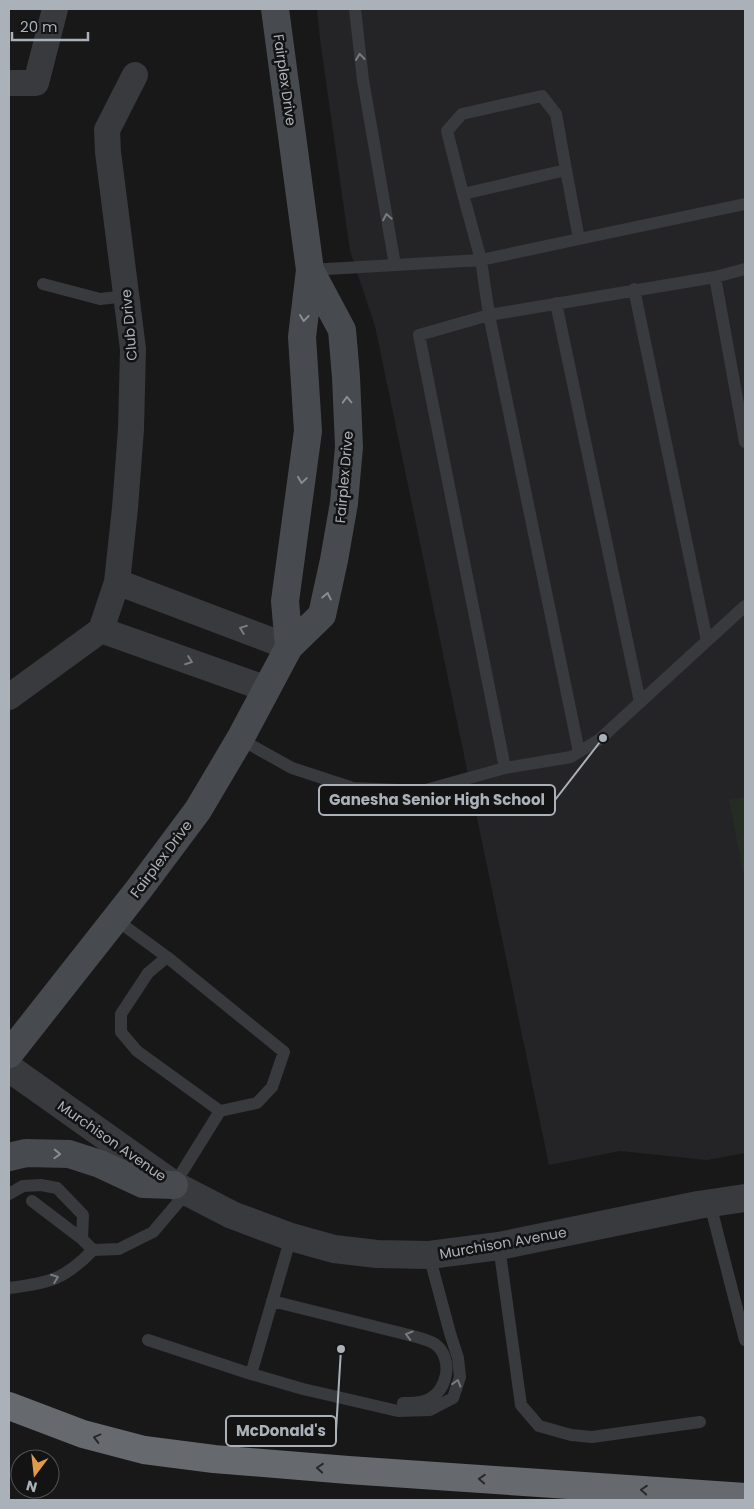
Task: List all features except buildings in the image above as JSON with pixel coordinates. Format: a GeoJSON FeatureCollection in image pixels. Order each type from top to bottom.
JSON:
{"type":"FeatureCollection","features":[{"type":"Feature","properties":{"kind":"highway"},"geometry":{"type":"LineString","coordinates":[[9,1406],[83,1434],[144,1450],[214,1459],[358,1471],[745,1497]]}},
{"type":"Feature","properties":{"kind":"main road","name":"Fairplex Drive"},"geometry":{"type":"LineString","coordinates":[[275,9],[310,270],[302,337],[308,431],[285,602],[289,646]]}},
{"type":"Feature","properties":{"kind":"main road","name":"Fairplex Drive"},"geometry":{"type":"LineString","coordinates":[[9,1054],[198,810],[240,739],[289,646],[322,615],[344,503],[349,447],[342,330],[310,270]]}},
{"type":"Feature","properties":{"kind":"main road"},"geometry":{"type":"LineString","coordinates":[[9,1158],[26,1153],[69,1154],[100,1164],[144,1184],[181,1188]]}},
{"type":"Feature","properties":{"kind":"street"},"geometry":{"type":"LineString","coordinates":[[9,83],[36,83],[55,9]]}},
{"type":"Feature","properties":{"kind":"street","name":"Club Drive"},"geometry":{"type":"LineString","coordinates":[[102,630],[117,582],[125,508],[133,349],[108,152],[107,130],[135,75]]}},
{"type":"Feature","properties":{"kind":"street"},"geometry":{"type":"LineString","coordinates":[[117,582],[289,646]]}},
{"type":"Feature","properties":{"kind":"street"},"geometry":{"type":"LineString","coordinates":[[9,697],[102,630],[267,689]]}},
{"type":"Feature","properties":{"kind":"street","name":"Murchison Avenue"},"geometry":{"type":"LineString","coordinates":[[9,1068],[181,1188],[232,1215],[334,1249],[377,1254],[429,1255],[499,1246],[745,1198]]}},
{"type":"Feature","properties":{"kind":"lane"},"geometry":{"type":"LineString","coordinates":[[355,9],[363,80],[395,265]]}},
{"type":"Feature","properties":{"kind":"lane"},"geometry":{"type":"LineString","coordinates":[[578,752],[489,315],[481,260],[447,131],[462,114],[542,96],[556,114],[579,239]]}},
{"type":"Feature","properties":{"kind":"lane"},"geometry":{"type":"LineString","coordinates":[[463,194],[566,170]]}},
{"type":"Feature","properties":{"kind":"lane"},"geometry":{"type":"LineString","coordinates":[[310,270],[481,260],[745,204]]}},
{"type":"Feature","properties":{"kind":"lane"},"geometry":{"type":"LineString","coordinates":[[506,768],[419,335],[489,315],[634,289],[715,277],[745,269]]}},
{"type":"Feature","properties":{"kind":"lane"},"geometry":{"type":"LineString","coordinates":[[715,277],[745,442]]}},
{"type":"Feature","properties":{"kind":"lane"},"geometry":{"type":"LineString","coordinates":[[43,284],[100,299],[127,296]]}},
{"type":"Feature","properties":{"kind":"lane"},"geometry":{"type":"LineString","coordinates":[[634,289],[707,641]]}},
{"type":"Feature","properties":{"kind":"lane"},"geometry":{"type":"LineString","coordinates":[[556,303],[640,702]]}},
{"type":"Feature","properties":{"kind":"lane"},"geometry":{"type":"LineString","coordinates":[[240,739],[292,768],[353,788],[422,791],[506,768],[571,757],[600,739],[745,606]]}},
{"type":"Feature","properties":{"kind":"lane"},"geometry":{"type":"LineString","coordinates":[[115,919],[167,958],[284,1052],[272,1088],[256,1103],[220,1111],[137,1051],[121,1032],[121,1014],[148,973],[167,958]]}},
{"type":"Feature","properties":{"kind":"lane"},"geometry":{"type":"LineString","coordinates":[[9,1288],[40,1284],[64,1275],[93,1250],[119,1249],[153,1232],[181,1188],[220,1111]]}},
{"type":"Feature","properties":{"kind":"lane"},"geometry":{"type":"LineString","coordinates":[[9,1194],[23,1186],[41,1185],[57,1188],[83,1215],[82,1239]]}},
{"type":"Feature","properties":{"kind":"lane"},"geometry":{"type":"LineString","coordinates":[[32,1200],[82,1239],[93,1250]]}},
{"type":"Feature","properties":{"kind":"lane"},"geometry":{"type":"LineString","coordinates":[[710,1204],[745,1340]]}},
{"type":"Feature","properties":{"kind":"lane"},"geometry":{"type":"LineString","coordinates":[[251,1374],[291,1236]]}},
{"type":"Feature","properties":{"kind":"lane"},"geometry":{"type":"LineString","coordinates":[[499,1246],[521,1405],[539,1426],[571,1435],[592,1437],[700,1422]]}},
{"type":"Feature","properties":{"kind":"lane"},"geometry":{"type":"LineString","coordinates":[[148,1340],[303,1389],[398,1411],[430,1410],[453,1398],[460,1377],[458,1358],[429,1255]]}},
{"type":"Feature","properties":{"kind":"lane"},"geometry":{"type":"LineString","coordinates":[[272,1302],[413,1336],[435,1344],[446,1365],[446,1376],[439,1390],[428,1400],[412,1403],[368,1404]]}},
{"type":"Feature","properties":{"kind":"shaded area"},"geometry":{"type":"Polygon","coordinates":[[[317,9],[745,9],[745,1153],[707,1160],[620,1151],[549,1165],[375,326],[350,251],[317,9]]]}},
{"type":"Feature","properties":{"kind":"shaded area"},"geometry":{"type":"Polygon","coordinates":[[[745,797],[745,882],[729,800],[745,797]]]}},
{"type":"Feature","properties":{"kind":"place","name":"Ganesha Senior High School"},"geometry":{"type":"Point","coordinates":[603,738]}},
{"type":"Feature","properties":{"kind":"place","name":"McDonald's"},"geometry":{"type":"Point","coordinates":[341,1349]}}]}
